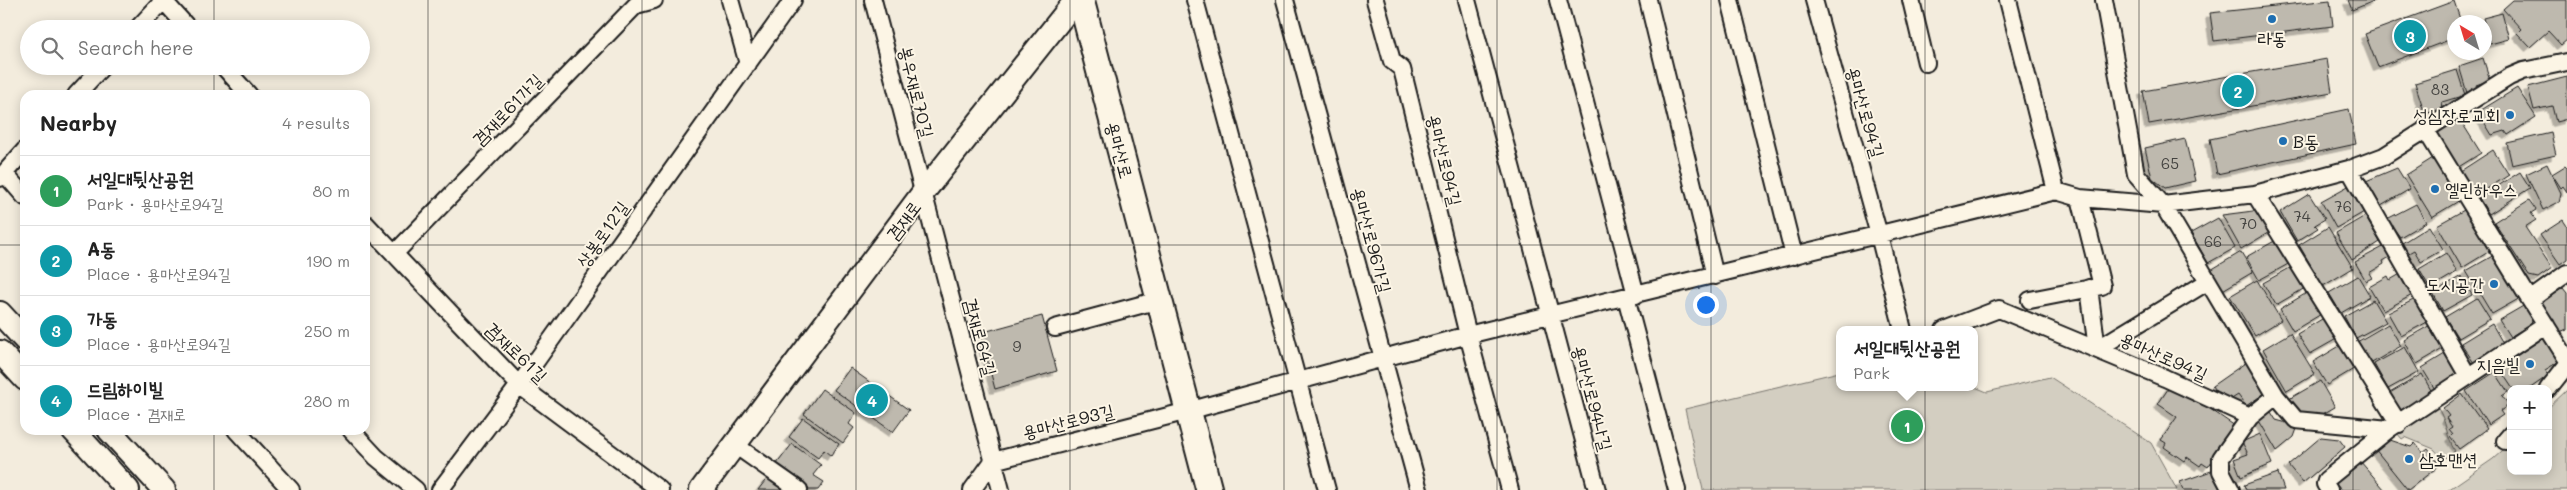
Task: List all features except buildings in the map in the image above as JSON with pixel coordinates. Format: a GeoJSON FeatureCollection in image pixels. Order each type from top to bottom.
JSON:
{"type":"FeatureCollection","features":[{"type":"Feature","properties":{"kind":"main road","name":"겸재로"},"geometry":{"type":"LineString","coordinates":[[701,490],[922,194],[1076,0]]}},
{"type":"Feature","properties":{"kind":"main road","name":"용마산로"},"geometry":{"type":"LineString","coordinates":[[1081,0],[1208,490]]}},
{"type":"Feature","properties":{"kind":"main road"},"geometry":{"type":"LineString","coordinates":[[0,313],[20,335]]}},
{"type":"Feature","properties":{"kind":"main road"},"geometry":{"type":"LineString","coordinates":[[0,352],[20,374]]}},
{"type":"Feature","properties":{"kind":"main road"},"geometry":{"type":"LineString","coordinates":[[77,435],[128,490]]}},
{"type":"Feature","properties":{"kind":"main road"},"geometry":{"type":"LineString","coordinates":[[114,435],[164,490]]}},
{"type":"Feature","properties":{"kind":"street"},"geometry":{"type":"LineString","coordinates":[[146,20],[163,0],[181,20]]}},
{"type":"Feature","properties":{"kind":"street","name":"겸재로61가길"},"geometry":{"type":"LineString","coordinates":[[394,254],[636,5],[654,0]]}},
{"type":"Feature","properties":{"kind":"street"},"geometry":{"type":"LineString","coordinates":[[730,0],[748,64]]}},
{"type":"Feature","properties":{"kind":"street","name":"상봉로12길"},"geometry":{"type":"LineString","coordinates":[[440,490],[519,385],[793,0]]}},
{"type":"Feature","properties":{"kind":"street","name":"봉우재로70길"},"geometry":{"type":"LineString","coordinates":[[873,0],[922,194]]}},
{"type":"Feature","properties":{"kind":"street"},"geometry":{"type":"LineString","coordinates":[[1195,0],[1327,490]]}},
{"type":"Feature","properties":{"kind":"street","name":"용마산로96가길"},"geometry":{"type":"LineString","coordinates":[[1285,0],[1419,490]]}},
{"type":"Feature","properties":{"kind":"street","name":"용마산로94길"},"geometry":{"type":"LineString","coordinates":[[1374,0],[1392,61],[1402,69],[1468,335],[1510,490]]}},
{"type":"Feature","properties":{"kind":"street"},"geometry":{"type":"LineString","coordinates":[[1467,0],[1550,317]]}},
{"type":"Feature","properties":{"kind":"street"},"geometry":{"type":"LineString","coordinates":[[1558,0],[1677,490]]}},
{"type":"Feature","properties":{"kind":"street"},"geometry":{"type":"LineString","coordinates":[[1648,0],[1715,276]]}},
{"type":"Feature","properties":{"kind":"street"},"geometry":{"type":"LineString","coordinates":[[1730,0],[1794,256]]}},
{"type":"Feature","properties":{"kind":"street","name":"용마산로94길"},"geometry":{"type":"LineString","coordinates":[[1814,0],[1879,235],[1902,326]]}},
{"type":"Feature","properties":{"kind":"street"},"geometry":{"type":"LineString","coordinates":[[1911,0],[1926,63]]}},
{"type":"Feature","properties":{"kind":"street"},"geometry":{"type":"LineString","coordinates":[[2008,0],[2056,192]]}},
{"type":"Feature","properties":{"kind":"street"},"geometry":{"type":"LineString","coordinates":[[2104,0],[2136,174],[2163,205],[2276,396],[2290,415],[2304,423],[2394,427]]}},
{"type":"Feature","properties":{"kind":"street"},"geometry":{"type":"LineString","coordinates":[[1188,411],[1468,335],[1550,317],[2056,192],[2080,198],[2163,205],[2255,194],[2349,169],[2384,156],[2509,77],[2523,71],[2567,62]]}},
{"type":"Feature","properties":{"kind":"street"},"geometry":{"type":"LineString","coordinates":[[81,90],[95,75]]}},
{"type":"Feature","properties":{"kind":"street"},"geometry":{"type":"LineString","coordinates":[[231,75],[245,90]]}},
{"type":"Feature","properties":{"kind":"street"},"geometry":{"type":"LineString","coordinates":[[2425,129],[2567,359]]}},
{"type":"Feature","properties":{"kind":"street"},"geometry":{"type":"LineString","coordinates":[[20,155],[2,175],[20,192]]}},
{"type":"Feature","properties":{"kind":"street"},"geometry":{"type":"LineString","coordinates":[[2349,169],[2468,376]]}},
{"type":"Feature","properties":{"kind":"street","name":"겸재로64길"},"geometry":{"type":"LineString","coordinates":[[922,194],[1001,490]]}},
{"type":"Feature","properties":{"kind":"street"},"geometry":{"type":"LineString","coordinates":[[2255,194],[2394,427]]}},
{"type":"Feature","properties":{"kind":"street"},"geometry":{"type":"LineString","coordinates":[[2030,300],[2102,286],[2080,198]]}},
{"type":"Feature","properties":{"kind":"street","name":"겸재로61길"},"geometry":{"type":"LineString","coordinates":[[370,228],[519,385],[660,490]]}},
{"type":"Feature","properties":{"kind":"street"},"geometry":{"type":"LineString","coordinates":[[2530,300],[2567,273]]}},
{"type":"Feature","properties":{"kind":"street","name":"용마산로94길"},"geometry":{"type":"LineString","coordinates":[[2097,349],[2207,282]]}},
{"type":"Feature","properties":{"kind":"street"},"geometry":{"type":"LineString","coordinates":[[1955,326],[1999,310],[2097,349],[2089,288]]}},
{"type":"Feature","properties":{"kind":"street"},"geometry":{"type":"LineString","coordinates":[[1055,328],[1159,300]]}},
{"type":"Feature","properties":{"kind":"street","name":"용마산로94나길"},"geometry":{"type":"LineString","coordinates":[[1550,317],[1597,490]]}},
{"type":"Feature","properties":{"kind":"street"},"geometry":{"type":"LineString","coordinates":[[2329,490],[2325,484],[2326,480],[2394,427],[2546,325]]}},
{"type":"Feature","properties":{"kind":"street","name":"용마산로94길"},"geometry":{"type":"LineString","coordinates":[[2097,349],[2250,416]]}},
{"type":"Feature","properties":{"kind":"street"},"geometry":{"type":"LineString","coordinates":[[2551,385],[2567,365]]}},
{"type":"Feature","properties":{"kind":"street"},"geometry":{"type":"LineString","coordinates":[[2230,490],[2220,461],[2250,416],[2276,396]]}},
{"type":"Feature","properties":{"kind":"street","name":"용마산로93길"},"geometry":{"type":"LineString","coordinates":[[993,460],[1188,411]]}},
{"type":"Feature","properties":{"kind":"street"},"geometry":{"type":"LineString","coordinates":[[241,435],[291,490]]}},
{"type":"Feature","properties":{"kind":"street"},"geometry":{"type":"LineString","coordinates":[[355,435],[376,457],[416,490]]}},
{"type":"Feature","properties":{"kind":"street"},"geometry":{"type":"LineString","coordinates":[[735,444],[798,490]]}},
{"type":"Feature","properties":{"kind":"street"},"geometry":{"type":"LineString","coordinates":[[972,490],[993,460]]}},
{"type":"Feature","properties":{"kind":"shaded area"},"geometry":{"type":"Polygon","coordinates":[[[1836,373],[1836,391],[1978,391],[1978,388],[1987,392],[2050,377],[2151,443],[2177,490],[1703,490],[1685,409],[1836,373]]]}},
{"type":"Feature","properties":{"kind":"shaded area"},"geometry":{"type":"Polygon","coordinates":[[[2567,390],[2567,490],[2448,490],[2493,459],[2507,447],[2507,475],[2552,475],[2552,404],[2567,390]]]}},
{"type":"Feature","properties":{"kind":"shaded area"},"geometry":{"type":"Polygon","coordinates":[[[2437,407],[2455,451],[2443,459],[2434,449],[2405,437],[2402,439],[2397,433],[2437,407]]]}},
{"type":"Feature","properties":{"kind":"place","name":"라동"},"geometry":{"type":"Point","coordinates":[2272,19]}},
{"type":"Feature","properties":{"kind":"place","name":"가동"},"geometry":{"type":"Point","coordinates":[2410,36]}},
{"type":"Feature","properties":{"kind":"place","name":"A동"},"geometry":{"type":"Point","coordinates":[2238,91]}},
{"type":"Feature","properties":{"kind":"place","name":"성심장로교회"},"geometry":{"type":"Point","coordinates":[2510,115]}},
{"type":"Feature","properties":{"kind":"place","name":"B동"},"geometry":{"type":"Point","coordinates":[2283,141]}},
{"type":"Feature","properties":{"kind":"place","name":"엘린하우스"},"geometry":{"type":"Point","coordinates":[2435,189]}},
{"type":"Feature","properties":{"kind":"place","name":"도시공간"},"geometry":{"type":"Point","coordinates":[2494,284]}},
{"type":"Feature","properties":{"kind":"place","name":"지음빌"},"geometry":{"type":"Point","coordinates":[2530,364]}},
{"type":"Feature","properties":{"kind":"place","name":"드림하이빌"},"geometry":{"type":"Point","coordinates":[872,400]}},
{"type":"Feature","properties":{"kind":"place","name":"서일대뒷산공원"},"geometry":{"type":"Point","coordinates":[1907,426]}},
{"type":"Feature","properties":{"kind":"place","name":"삼호맨션"},"geometry":{"type":"Point","coordinates":[2409,459]}}]}
